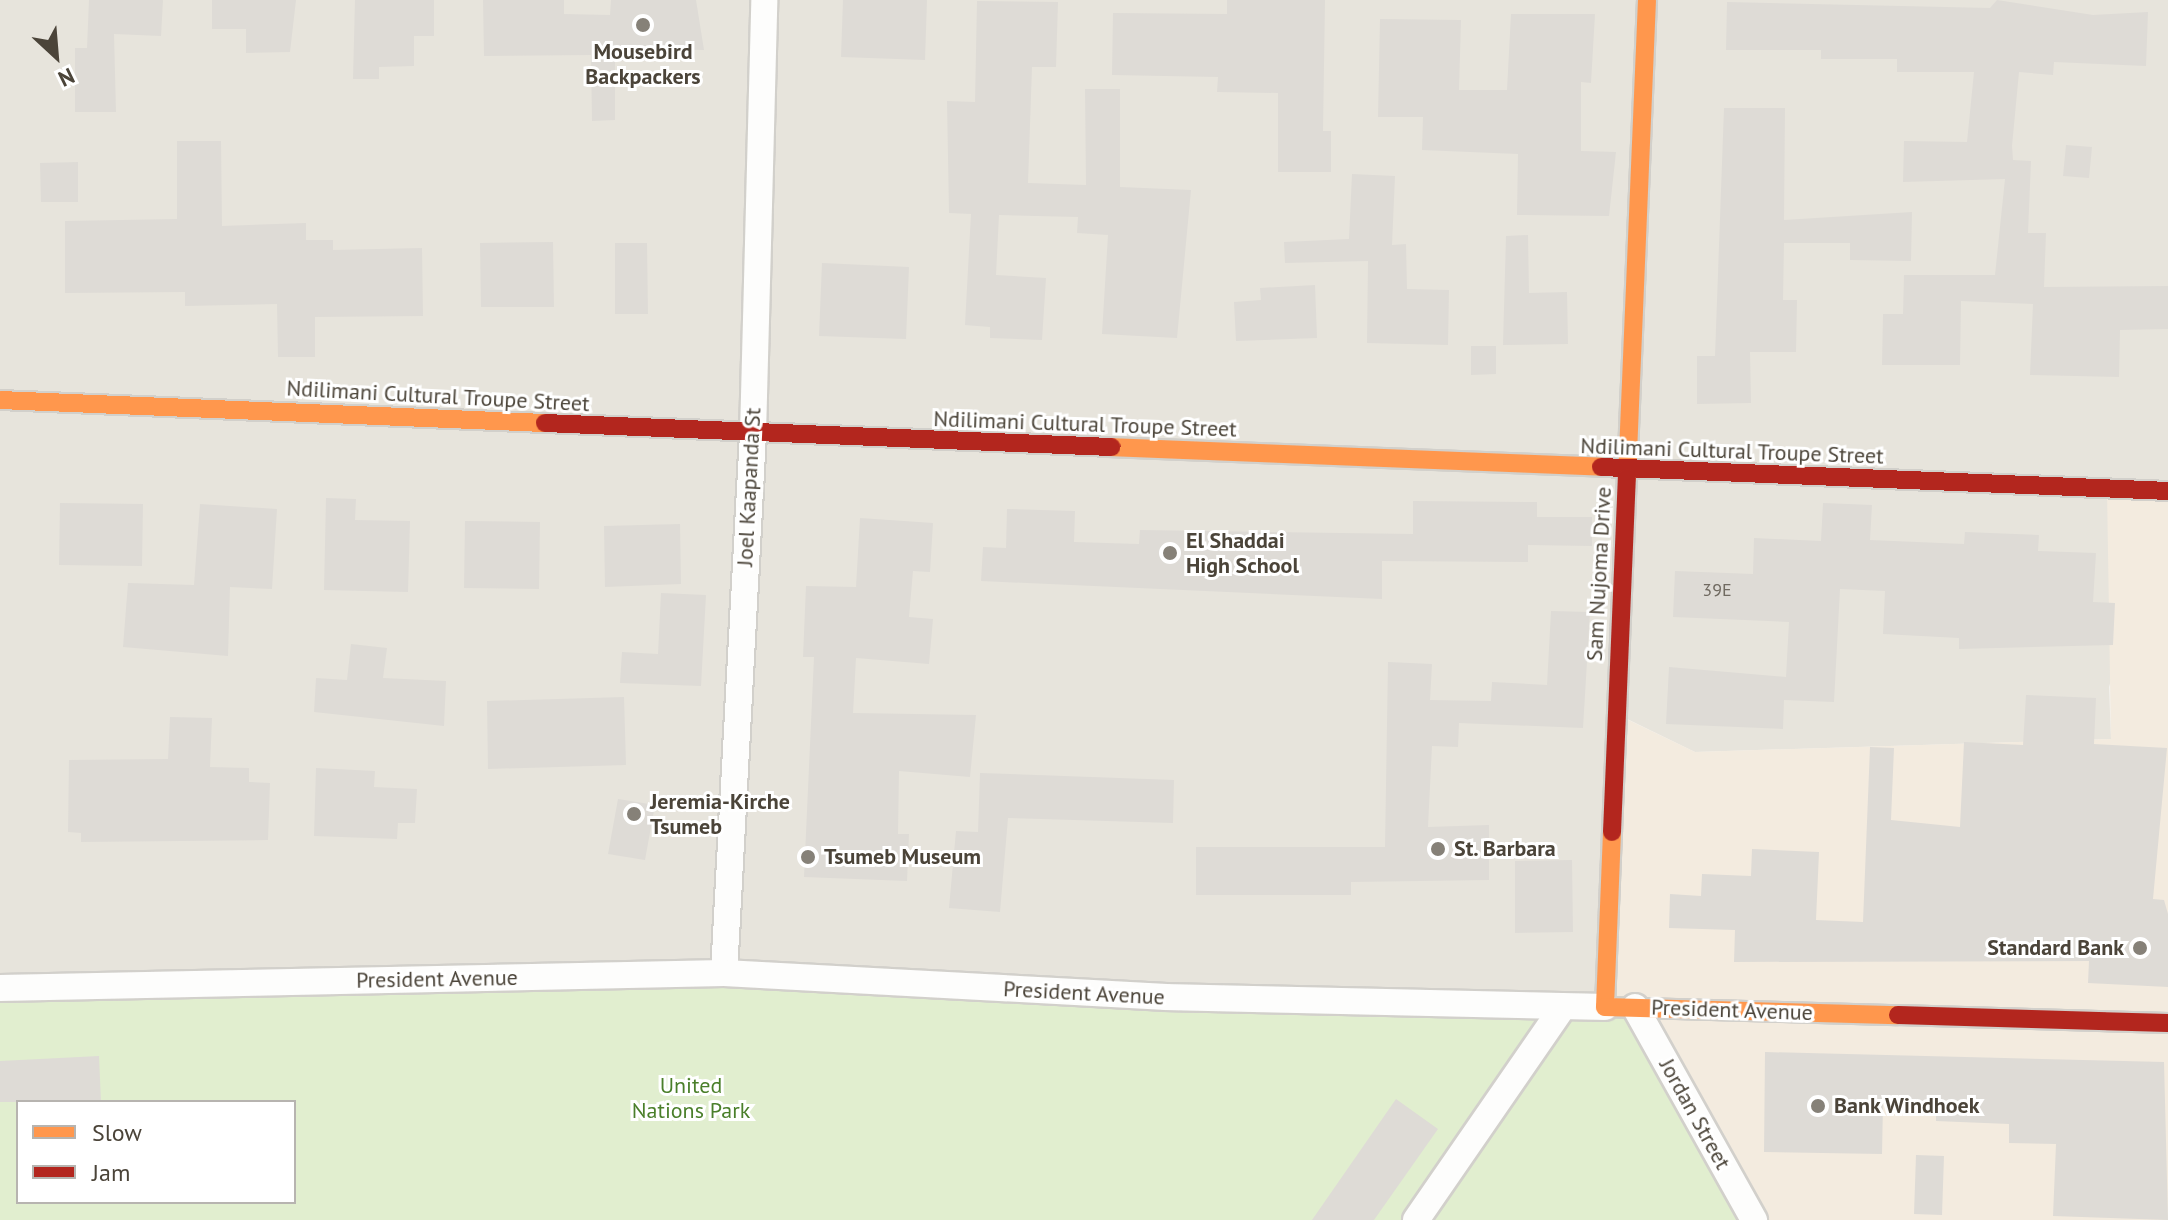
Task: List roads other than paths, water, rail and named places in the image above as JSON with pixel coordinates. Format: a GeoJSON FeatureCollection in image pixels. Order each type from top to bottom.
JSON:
{"type":"FeatureCollection","features":[{"type":"Feature","properties":{"kind":"street","name":"Joel Kaapanda St"},"geometry":{"type":"LineString","coordinates":[[724,973],[753,434],[764,0]]}},
{"type":"Feature","properties":{"kind":"street","name":"Sam Nujoma Drive"},"geometry":{"type":"LineString","coordinates":[[1605,1007],[1647,0]]}},
{"type":"Feature","properties":{"kind":"street","name":"Ndilimani Cultural Troupe Street"},"geometry":{"type":"LineString","coordinates":[[0,400],[1628,471],[2168,491]]}},
{"type":"Feature","properties":{"kind":"street","name":"President Avenue"},"geometry":{"type":"LineString","coordinates":[[0,988],[724,973],[1166,997],[2168,1023]]}},
{"type":"Feature","properties":{"kind":"street","name":"Jordan Street"},"geometry":{"type":"LineString","coordinates":[[1635,1007],[1754,1220]]}},
{"type":"Feature","properties":{"kind":"street"},"geometry":{"type":"LineString","coordinates":[[1416,1220],[1562,1008]]}},
{"type":"Feature","properties":{"kind":"place","name":"Mousebird Backpackers"},"geometry":{"type":"Point","coordinates":[643,25]}},
{"type":"Feature","properties":{"kind":"place","name":"El Shaddai High School"},"geometry":{"type":"Point","coordinates":[1170,553]}},
{"type":"Feature","properties":{"kind":"place","name":"Jeremia-Kirche Tsumeb"},"geometry":{"type":"Point","coordinates":[634,814]}},
{"type":"Feature","properties":{"kind":"place","name":"St. Barbara"},"geometry":{"type":"Point","coordinates":[1438,849]}},
{"type":"Feature","properties":{"kind":"place","name":"Tsumeb Museum"},"geometry":{"type":"Point","coordinates":[808,857]}},
{"type":"Feature","properties":{"kind":"place","name":"Standard Bank"},"geometry":{"type":"Point","coordinates":[2140,948]}},
{"type":"Feature","properties":{"kind":"place","name":"Bank Windhoek"},"geometry":{"type":"Point","coordinates":[1818,1106]}},
{"type":"Feature","properties":{"kind":"park label","name":"United Nations Park"},"geometry":{"type":"Point","coordinates":[691,1098]}}]}
